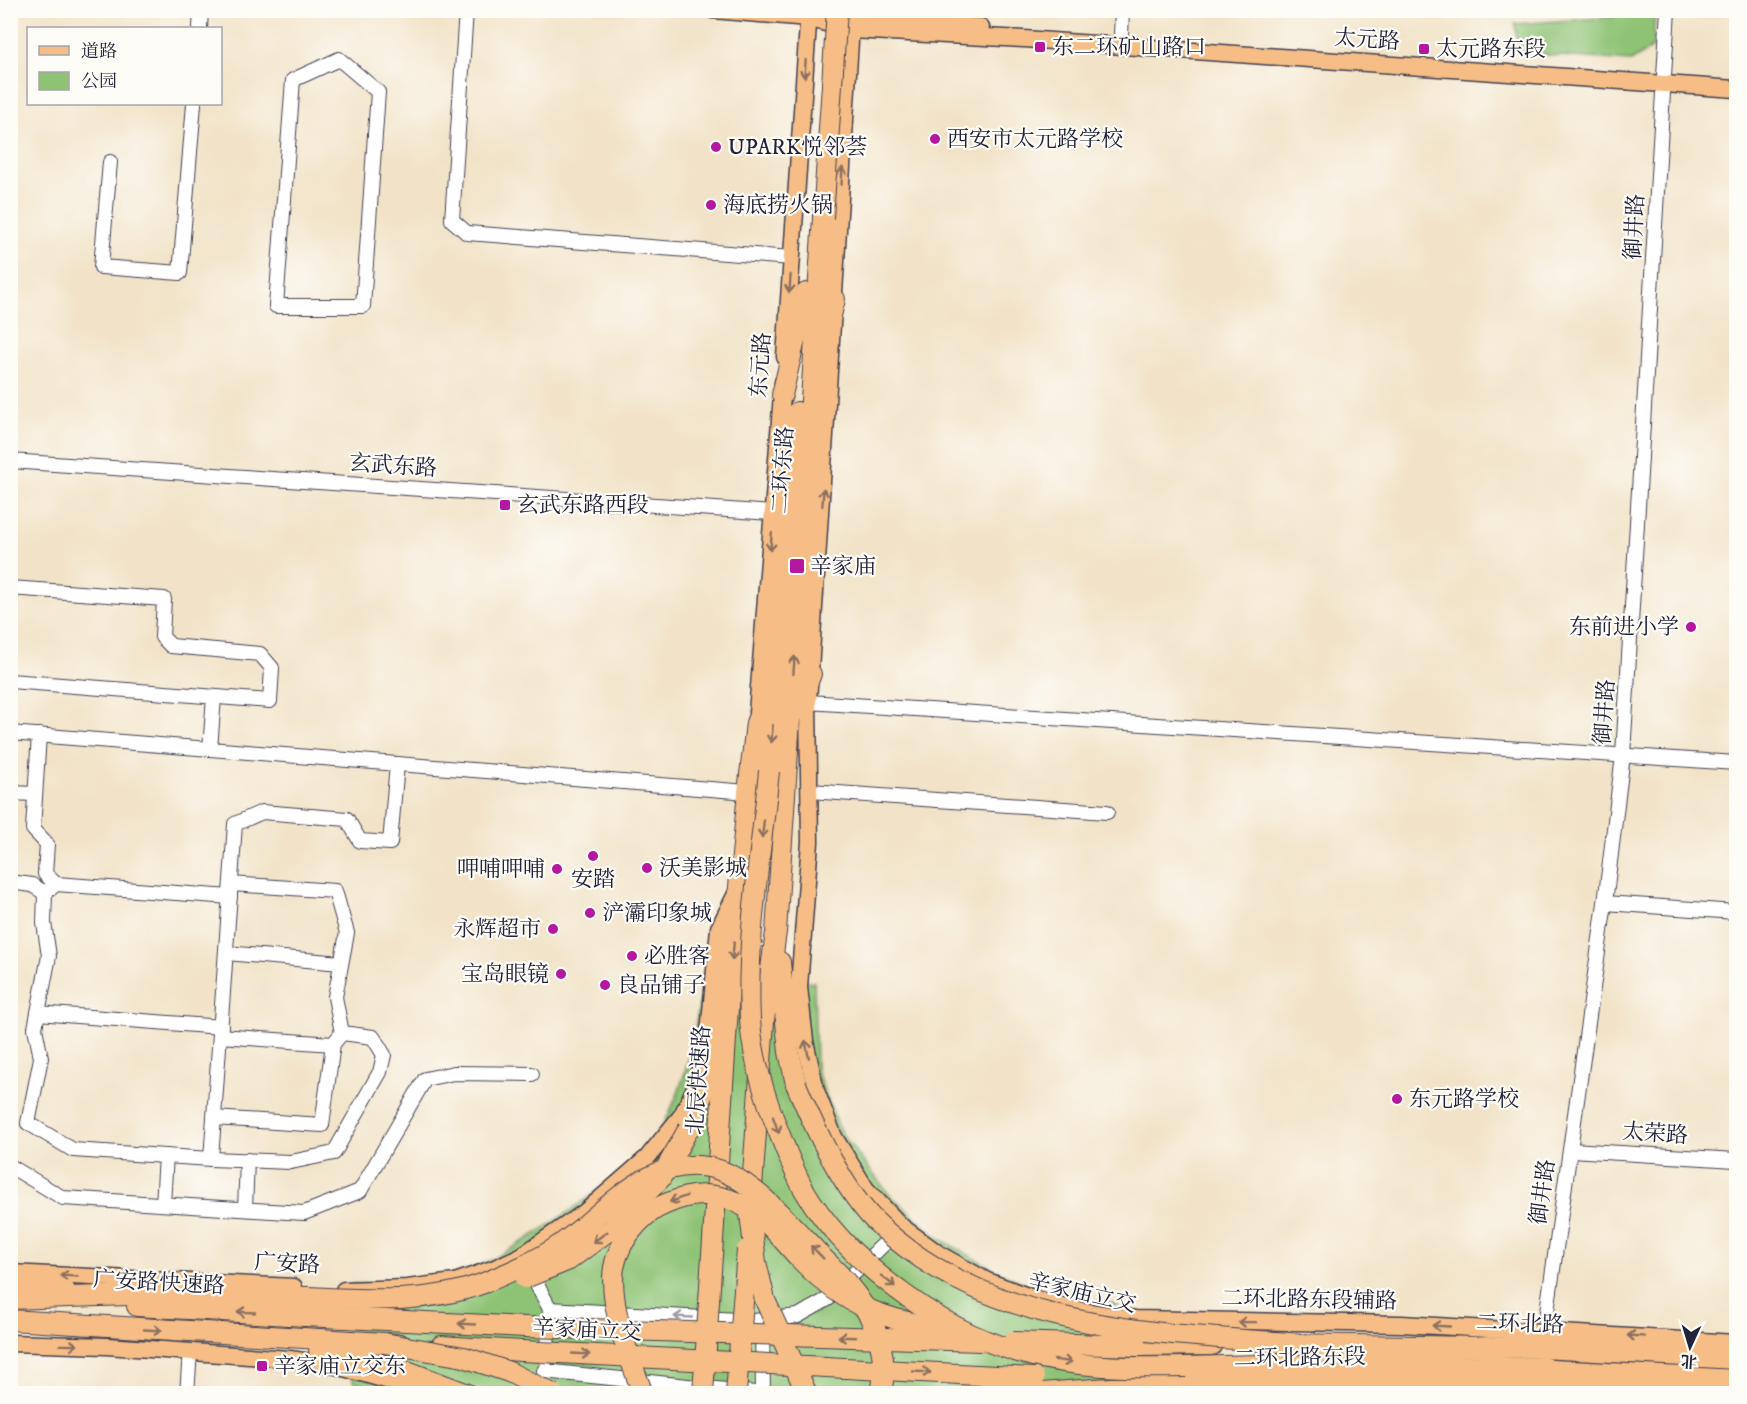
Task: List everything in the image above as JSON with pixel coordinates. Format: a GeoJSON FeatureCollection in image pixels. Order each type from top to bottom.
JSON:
{"type":"FeatureCollection","features":[{"type":"Feature","properties":{"kind":"highway","name":"二环东路"},"geometry":{"type":"LineString","coordinates":[[776,933],[811,400],[817,216],[817,12]]}},
{"type":"Feature","properties":{"kind":"highway","name":"二环东路"},"geometry":{"type":"LineString","coordinates":[[817,216],[848,17]]}},
{"type":"Feature","properties":{"kind":"highway"},"geometry":{"type":"LineString","coordinates":[[817,216],[806,293],[778,667],[751,952],[750,1022],[763,1089],[788,1159],[825,1220],[861,1260],[900,1290],[938,1315],[1004,1347],[1063,1361],[1152,1368],[1191,1375]]}},
{"type":"Feature","properties":{"kind":"highway"},"geometry":{"type":"LineString","coordinates":[[782,394],[806,293]]}},
{"type":"Feature","properties":{"kind":"highway"},"geometry":{"type":"LineString","coordinates":[[811,400],[835,299]]}},
{"type":"Feature","properties":{"kind":"highway","name":"北辰快速路"},"geometry":{"type":"LineString","coordinates":[[703,1394],[729,992],[748,792],[756,723],[778,667]]}},
{"type":"Feature","properties":{"kind":"highway"},"geometry":{"type":"LineString","coordinates":[[790,729],[811,674]]}},
{"type":"Feature","properties":{"kind":"highway"},"geometry":{"type":"LineString","coordinates":[[736,1394],[764,1020],[776,933]]}},
{"type":"Feature","properties":{"kind":"highway","name":"辛家庙立交"},"geometry":{"type":"LineString","coordinates":[[776,933],[789,1052],[796,1084],[812,1122],[845,1179],[874,1220],[923,1260],[970,1285],[1045,1314],[1136,1332],[1302,1344]]}},
{"type":"Feature","properties":{"kind":"highway"},"geometry":{"type":"LineString","coordinates":[[345,1319],[465,1298],[510,1285],[569,1260],[611,1229],[660,1179],[689,1128],[707,1083],[729,992]]}},
{"type":"Feature","properties":{"kind":"highway"},"geometry":{"type":"LineString","coordinates":[[10,1299],[188,1293],[307,1306],[416,1297],[481,1284],[537,1259],[559,1246],[653,1174],[691,1165],[710,1167],[747,1185],[839,1274],[854,1292],[878,1333],[884,1373],[881,1394]]}},
{"type":"Feature","properties":{"kind":"highway"},"geometry":{"type":"LineString","coordinates":[[643,1394],[627,1347],[613,1278],[621,1249],[634,1226],[655,1208],[687,1195],[707,1194],[735,1202],[759,1215],[828,1285],[866,1310],[898,1321],[1005,1342]]}},
{"type":"Feature","properties":{"kind":"highway"},"geometry":{"type":"LineString","coordinates":[[750,1214],[756,1263],[765,1300],[807,1394]]}},
{"type":"Feature","properties":{"kind":"highway","name":"广安路快速路"},"geometry":{"type":"LineString","coordinates":[[10,1299],[307,1306]]}},
{"type":"Feature","properties":{"kind":"highway","name":"辛家庙立交"},"geometry":{"type":"LineString","coordinates":[[307,1306],[345,1319],[1136,1346],[1302,1344]]}},
{"type":"Feature","properties":{"kind":"highway","name":"广安路快速路"},"geometry":{"type":"LineString","coordinates":[[10,1320],[224,1334],[301,1343]]}},
{"type":"Feature","properties":{"kind":"highway"},"geometry":{"type":"LineString","coordinates":[[10,1330],[117,1328]]}},
{"type":"Feature","properties":{"kind":"highway","name":"二环北路"},"geometry":{"type":"LineString","coordinates":[[1302,1344],[1507,1347],[1543,1339],[1737,1359]]}},
{"type":"Feature","properties":{"kind":"highway"},"geometry":{"type":"LineString","coordinates":[[301,1343],[402,1369],[468,1394]]}},
{"type":"Feature","properties":{"kind":"highway","name":"辛家庙立交"},"geometry":{"type":"LineString","coordinates":[[301,1343],[384,1343],[1034,1378],[1191,1375]]}},
{"type":"Feature","properties":{"kind":"highway"},"geometry":{"type":"LineString","coordinates":[[384,1343],[464,1357],[509,1372],[554,1394]]}},
{"type":"Feature","properties":{"kind":"highway","name":"二环北路"},"geometry":{"type":"LineString","coordinates":[[1191,1375],[1333,1363],[1552,1382]]}},
{"type":"Feature","properties":{"kind":"highway"},"geometry":{"type":"LineString","coordinates":[[1029,1394],[1191,1375]]}},
{"type":"Feature","properties":{"kind":"highway","name":"二环北路东段"},"geometry":{"type":"LineString","coordinates":[[1191,1375],[1405,1380]]}},
{"type":"Feature","properties":{"kind":"highway"},"geometry":{"type":"LineString","coordinates":[[1405,1380],[1521,1389]]}},
{"type":"Feature","properties":{"kind":"highway","name":"二环北路"},"geometry":{"type":"LineString","coordinates":[[1405,1380],[1552,1382],[1737,1380]]}},
{"type":"Feature","properties":{"kind":"main road"},"geometry":{"type":"LineString","coordinates":[[713,10],[817,12],[848,17],[835,299],[808,702]]}},
{"type":"Feature","properties":{"kind":"main road","name":"东元路"},"geometry":{"type":"LineString","coordinates":[[756,723],[792,258],[817,12]]}},
{"type":"Feature","properties":{"kind":"main road","name":"太元路"},"geometry":{"type":"LineString","coordinates":[[848,17],[1664,79],[1737,89]]}},
{"type":"Feature","properties":{"kind":"main road","name":"太元路"},"geometry":{"type":"LineString","coordinates":[[848,17],[1024,39],[1664,79],[1737,78]]}},
{"type":"Feature","properties":{"kind":"main road","name":"二环北路东段辅路"},"geometry":{"type":"LineString","coordinates":[[808,702],[810,842],[799,987],[805,1041],[816,1091],[834,1137],[866,1189],[902,1227],[939,1254],[987,1281],[1038,1300],[1083,1311],[1135,1319],[1401,1324],[1543,1339],[1737,1342]]}},
{"type":"Feature","properties":{"kind":"main road","name":"广安路"},"geometry":{"type":"LineString","coordinates":[[10,1273],[346,1290],[407,1288],[455,1282],[521,1256],[585,1212],[648,1158],[682,1115],[694,1090],[708,1043],[719,928],[740,886]]}},
{"type":"Feature","properties":{"kind":"main road"},"geometry":{"type":"LineString","coordinates":[[10,1284],[87,1291],[188,1293]]}},
{"type":"Feature","properties":{"kind":"main road"},"geometry":{"type":"LineString","coordinates":[[10,1343],[190,1351],[337,1366],[435,1394]]}},
{"type":"Feature","properties":{"kind":"main road"},"geometry":{"type":"LineString","coordinates":[[1499,1394],[1552,1382],[1683,1394]]}},
{"type":"Feature","properties":{"kind":"main road"},"geometry":{"type":"LineString","coordinates":[[1438,1394],[1490,1394]]}},
{"type":"Feature","properties":{"kind":"street"},"geometry":{"type":"LineString","coordinates":[[200,27],[201,10]]}},
{"type":"Feature","properties":{"kind":"street"},"geometry":{"type":"LineString","coordinates":[[466,10],[452,220],[467,233],[792,258]]}},
{"type":"Feature","properties":{"kind":"street"},"geometry":{"type":"LineString","coordinates":[[1121,36],[1122,10]]}},
{"type":"Feature","properties":{"kind":"street","name":"御井路"},"geometry":{"type":"LineString","coordinates":[[1543,1339],[1605,903],[1623,751],[1668,10]]}},
{"type":"Feature","properties":{"kind":"street"},"geometry":{"type":"LineString","coordinates":[[339,59],[378,92],[363,306],[276,306],[292,80],[339,59]]}},
{"type":"Feature","properties":{"kind":"street"},"geometry":{"type":"LineString","coordinates":[[110,162],[101,267],[180,273],[194,105]]}},
{"type":"Feature","properties":{"kind":"street","name":"玄武东路"},"geometry":{"type":"LineString","coordinates":[[10,461],[774,513]]}},
{"type":"Feature","properties":{"kind":"street"},"geometry":{"type":"LineString","coordinates":[[10,588],[164,599],[162,637],[171,646],[260,654],[272,668],[270,701],[10,681]]}},
{"type":"Feature","properties":{"kind":"street"},"geometry":{"type":"LineString","coordinates":[[210,749],[214,697]]}},
{"type":"Feature","properties":{"kind":"street"},"geometry":{"type":"LineString","coordinates":[[808,702],[1514,750],[1737,755]]}},
{"type":"Feature","properties":{"kind":"street"},"geometry":{"type":"LineString","coordinates":[[10,733],[748,792]]}},
{"type":"Feature","properties":{"kind":"street"},"geometry":{"type":"LineString","coordinates":[[39,735],[33,829],[47,844],[45,874],[50,889],[44,923],[49,956],[35,1028],[41,1058],[28,1123],[73,1150],[291,1162],[333,1153],[380,1072],[384,1055],[373,1037],[342,1033]]}},
{"type":"Feature","properties":{"kind":"street"},"geometry":{"type":"LineString","coordinates":[[1623,751],[1737,764]]}},
{"type":"Feature","properties":{"kind":"street"},"geometry":{"type":"LineString","coordinates":[[211,1159],[235,824],[262,812],[347,819],[360,841],[390,843],[397,764]]}},
{"type":"Feature","properties":{"kind":"street"},"geometry":{"type":"LineString","coordinates":[[810,791],[1107,812]]}},
{"type":"Feature","properties":{"kind":"street"},"geometry":{"type":"LineString","coordinates":[[10,793],[34,794]]}},
{"type":"Feature","properties":{"kind":"street"},"geometry":{"type":"LineString","coordinates":[[32,885],[45,874]]}},
{"type":"Feature","properties":{"kind":"street"},"geometry":{"type":"LineString","coordinates":[[10,882],[50,889],[335,891],[346,933],[335,997],[342,1033]]}},
{"type":"Feature","properties":{"kind":"street"},"geometry":{"type":"LineString","coordinates":[[1605,903],[1737,912]]}},
{"type":"Feature","properties":{"kind":"street"},"geometry":{"type":"LineString","coordinates":[[226,953],[341,963]]}},
{"type":"Feature","properties":{"kind":"street"},"geometry":{"type":"LineString","coordinates":[[38,1013],[333,1044]]}},
{"type":"Feature","properties":{"kind":"street"},"geometry":{"type":"LineString","coordinates":[[214,1118],[322,1125],[333,1044],[342,1033]]}},
{"type":"Feature","properties":{"kind":"street"},"geometry":{"type":"LineString","coordinates":[[10,1166],[63,1198],[303,1213],[360,1191],[425,1079],[454,1073],[532,1074]]}},
{"type":"Feature","properties":{"kind":"street","name":"太荣路"},"geometry":{"type":"LineString","coordinates":[[1571,1150],[1737,1160]]}},
{"type":"Feature","properties":{"kind":"street"},"geometry":{"type":"LineString","coordinates":[[163,1204],[166,1156]]}},
{"type":"Feature","properties":{"kind":"street"},"geometry":{"type":"LineString","coordinates":[[245,1209],[247,1160]]}},
{"type":"Feature","properties":{"kind":"street"},"geometry":{"type":"LineString","coordinates":[[550,1309],[762,1320],[798,1316],[828,1299],[902,1227]]}},
{"type":"Feature","properties":{"kind":"street"},"geometry":{"type":"LineString","coordinates":[[521,1256],[550,1309],[544,1371],[537,1394]]}},
{"type":"Feature","properties":{"kind":"street"},"geometry":{"type":"LineString","coordinates":[[544,1371],[763,1393],[762,1320]]}},
{"type":"Feature","properties":{"kind":"street"},"geometry":{"type":"LineString","coordinates":[[187,1394],[190,1351]]}},
{"type":"Feature","properties":{"kind":"green space"},"geometry":{"type":"Polygon","coordinates":[[[1613,11],[1655,11],[1653,47],[1631,61],[1518,53],[1515,24],[1614,17],[1613,11]]]}},
{"type":"Feature","properties":{"kind":"green space"},"geometry":{"type":"Polygon","coordinates":[[[703,972],[814,982],[816,1070],[841,1133],[888,1193],[940,1239],[995,1270],[1053,1296],[1117,1304],[1111,1393],[392,1393],[353,1382],[351,1284],[439,1277],[468,1270],[488,1261],[573,1209],[627,1166],[648,1146],[661,1129],[679,1092],[698,1013],[703,972]]]}},
{"type":"Feature","properties":{"kind":"place","name":"东二环矿山路口"},"geometry":{"type":"Point","coordinates":[1040,47]}},
{"type":"Feature","properties":{"kind":"place","name":"太元路东段"},"geometry":{"type":"Point","coordinates":[1424,49]}},
{"type":"Feature","properties":{"kind":"place","name":"西安市太元路学校"},"geometry":{"type":"Point","coordinates":[935,139]}},
{"type":"Feature","properties":{"kind":"place","name":"UPARK悦邻荟"},"geometry":{"type":"Point","coordinates":[716,147]}},
{"type":"Feature","properties":{"kind":"place","name":"海底捞火锅"},"geometry":{"type":"Point","coordinates":[711,205]}},
{"type":"Feature","properties":{"kind":"place","name":"玄武东路西段"},"geometry":{"type":"Point","coordinates":[505,505]}},
{"type":"Feature","properties":{"kind":"place","name":"辛家庙"},"geometry":{"type":"Point","coordinates":[797,566]}},
{"type":"Feature","properties":{"kind":"place","name":"东前进小学"},"geometry":{"type":"Point","coordinates":[1691,627]}},
{"type":"Feature","properties":{"kind":"place","name":"安踏"},"geometry":{"type":"Point","coordinates":[593,856]}},
{"type":"Feature","properties":{"kind":"place","name":"沃美影城"},"geometry":{"type":"Point","coordinates":[647,868]}},
{"type":"Feature","properties":{"kind":"place","name":"呷哺呷哺"},"geometry":{"type":"Point","coordinates":[557,869]}},
{"type":"Feature","properties":{"kind":"place","name":"浐灞印象城"},"geometry":{"type":"Point","coordinates":[590,913]}},
{"type":"Feature","properties":{"kind":"place","name":"永辉超市"},"geometry":{"type":"Point","coordinates":[553,929]}},
{"type":"Feature","properties":{"kind":"place","name":"必胜客"},"geometry":{"type":"Point","coordinates":[632,956]}},
{"type":"Feature","properties":{"kind":"place","name":"宝岛眼镜"},"geometry":{"type":"Point","coordinates":[561,974]}},
{"type":"Feature","properties":{"kind":"place","name":"良品铺子"},"geometry":{"type":"Point","coordinates":[605,985]}},
{"type":"Feature","properties":{"kind":"place","name":"东元路学校"},"geometry":{"type":"Point","coordinates":[1397,1099]}},
{"type":"Feature","properties":{"kind":"place","name":"辛家庙立交东"},"geometry":{"type":"Point","coordinates":[262,1366]}}]}
